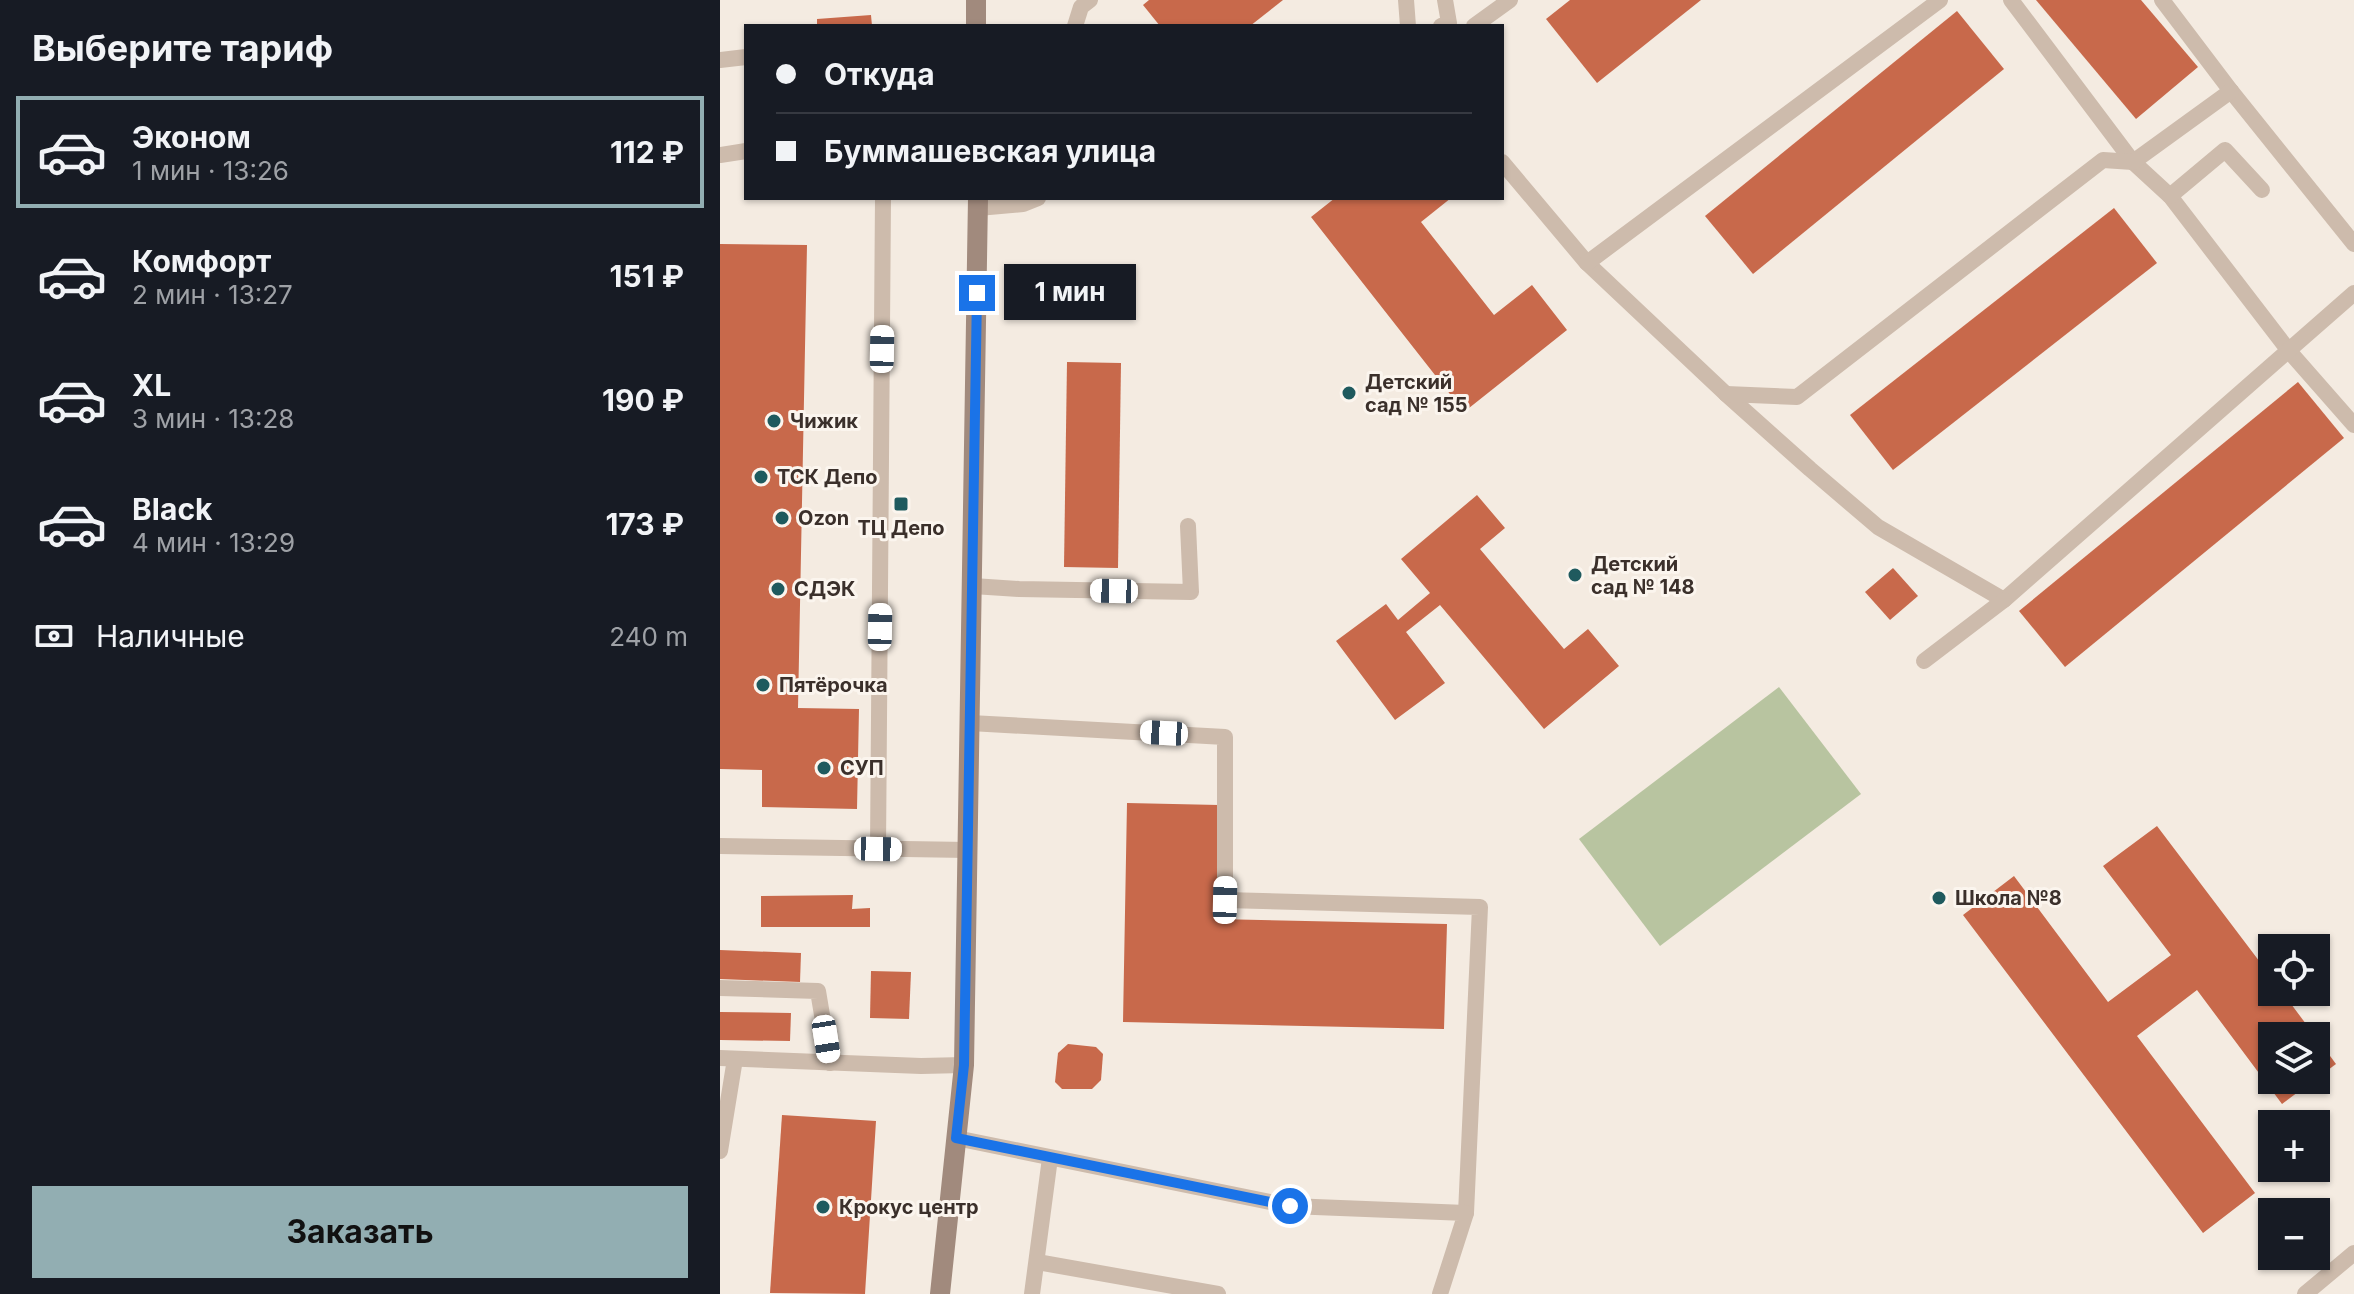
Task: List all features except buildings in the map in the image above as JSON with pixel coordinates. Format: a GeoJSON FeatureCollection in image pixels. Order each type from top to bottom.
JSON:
{"type":"FeatureCollection","features":[{"type":"Feature","properties":{"kind":"street"},"geometry":{"type":"LineString","coordinates":[[976,0],[976,24]]}},
{"type":"Feature","properties":{"kind":"street"},"geometry":{"type":"LineString","coordinates":[[940,1294],[964,1065],[978,203]]}},
{"type":"Feature","properties":{"kind":"lane"},"geometry":{"type":"LineString","coordinates":[[1076,24],[1081,7],[1090,0]]}},
{"type":"Feature","properties":{"kind":"lane"},"geometry":{"type":"LineString","coordinates":[[1406,0],[1408,24]]}},
{"type":"Feature","properties":{"kind":"lane"},"geometry":{"type":"LineString","coordinates":[[1445,0],[1449,23],[1446,24]]}},
{"type":"Feature","properties":{"kind":"lane"},"geometry":{"type":"LineString","coordinates":[[1477,24],[1510,0]]}},
{"type":"Feature","properties":{"kind":"lane"},"geometry":{"type":"LineString","coordinates":[[1587,263],[1940,0]]}},
{"type":"Feature","properties":{"kind":"lane"},"geometry":{"type":"LineString","coordinates":[[2011,0],[2133,162],[2170,196],[2289,351],[2354,425]]}},
{"type":"Feature","properties":{"kind":"lane"},"geometry":{"type":"LineString","coordinates":[[2162,0],[2354,244]]}},
{"type":"Feature","properties":{"kind":"lane"},"geometry":{"type":"LineString","coordinates":[[720,60],[744,57]]}},
{"type":"Feature","properties":{"kind":"lane"},"geometry":{"type":"LineString","coordinates":[[1726,394],[1797,397],[2103,160],[2133,162],[2231,91]]}},
{"type":"Feature","properties":{"kind":"lane"},"geometry":{"type":"LineString","coordinates":[[2170,196],[2225,150],[2262,190]]}},
{"type":"Feature","properties":{"kind":"lane"},"geometry":{"type":"LineString","coordinates":[[720,155],[744,151]]}},
{"type":"Feature","properties":{"kind":"lane"},"geometry":{"type":"LineString","coordinates":[[1504,164],[1587,263],[1726,394],[1878,527],[2004,600]]}},
{"type":"Feature","properties":{"kind":"lane"},"geometry":{"type":"LineString","coordinates":[[878,849],[883,200]]}},
{"type":"Feature","properties":{"kind":"lane"},"geometry":{"type":"LineString","coordinates":[[978,203],[1028,200]]}},
{"type":"Feature","properties":{"kind":"lane"},"geometry":{"type":"LineString","coordinates":[[1924,661],[2004,600],[2354,293]]}},
{"type":"Feature","properties":{"kind":"lane"},"geometry":{"type":"LineString","coordinates":[[973,586],[1191,592],[1188,526]]}},
{"type":"Feature","properties":{"kind":"lane"},"geometry":{"type":"LineString","coordinates":[[970,723],[1225,737],[1225,900],[1480,907],[1466,1213],[1440,1294]]}},
{"type":"Feature","properties":{"kind":"lane"},"geometry":{"type":"LineString","coordinates":[[720,846],[968,850]]}},
{"type":"Feature","properties":{"kind":"lane"},"geometry":{"type":"LineString","coordinates":[[720,988],[818,991],[830,1063]]}},
{"type":"Feature","properties":{"kind":"lane"},"geometry":{"type":"LineString","coordinates":[[720,1151],[727,1059],[964,1065]]}},
{"type":"Feature","properties":{"kind":"lane"},"geometry":{"type":"LineString","coordinates":[[956,1138],[1290,1206],[1466,1213]]}},
{"type":"Feature","properties":{"kind":"lane"},"geometry":{"type":"LineString","coordinates":[[1032,1294],[1050,1158]]}},
{"type":"Feature","properties":{"kind":"lane"},"geometry":{"type":"LineString","coordinates":[[2305,1294],[2354,1253]]}},
{"type":"Feature","properties":{"kind":"lane"},"geometry":{"type":"LineString","coordinates":[[1037,1262],[1218,1294]]}},
{"type":"Feature","properties":{"kind":"green space"},"geometry":{"type":"Polygon","coordinates":[[[1779,687],[1861,794],[1660,946],[1579,839],[1779,687]]]}},
{"type":"Feature","properties":{"kind":"place","name":"Детский сад № 155"},"geometry":{"type":"Point","coordinates":[1349,393]}},
{"type":"Feature","properties":{"kind":"place","name":"Чижик"},"geometry":{"type":"Point","coordinates":[774,421]}},
{"type":"Feature","properties":{"kind":"place","name":"ТСК Депо"},"geometry":{"type":"Point","coordinates":[761,477]}},
{"type":"Feature","properties":{"kind":"place","name":"ТЦ Депо"},"geometry":{"type":"Point","coordinates":[901,504]}},
{"type":"Feature","properties":{"kind":"place","name":"Ozon"},"geometry":{"type":"Point","coordinates":[782,518]}},
{"type":"Feature","properties":{"kind":"place","name":"Детский сад № 148"},"geometry":{"type":"Point","coordinates":[1575,575]}},
{"type":"Feature","properties":{"kind":"place","name":"СДЭК"},"geometry":{"type":"Point","coordinates":[778,589]}},
{"type":"Feature","properties":{"kind":"place","name":"Пятёрочка"},"geometry":{"type":"Point","coordinates":[763,685]}},
{"type":"Feature","properties":{"kind":"place","name":"СУП"},"geometry":{"type":"Point","coordinates":[824,768]}},
{"type":"Feature","properties":{"kind":"place","name":"Школа №8"},"geometry":{"type":"Point","coordinates":[1939,898]}},
{"type":"Feature","properties":{"kind":"place","name":"Крокус центр"},"geometry":{"type":"Point","coordinates":[823,1207]}},
{"type":"Feature","properties":{"kind":"route"},"geometry":{"type":"LineString","coordinates":[[977,293],[964,1065],[956,1138],[1290,1206]]}}]}
